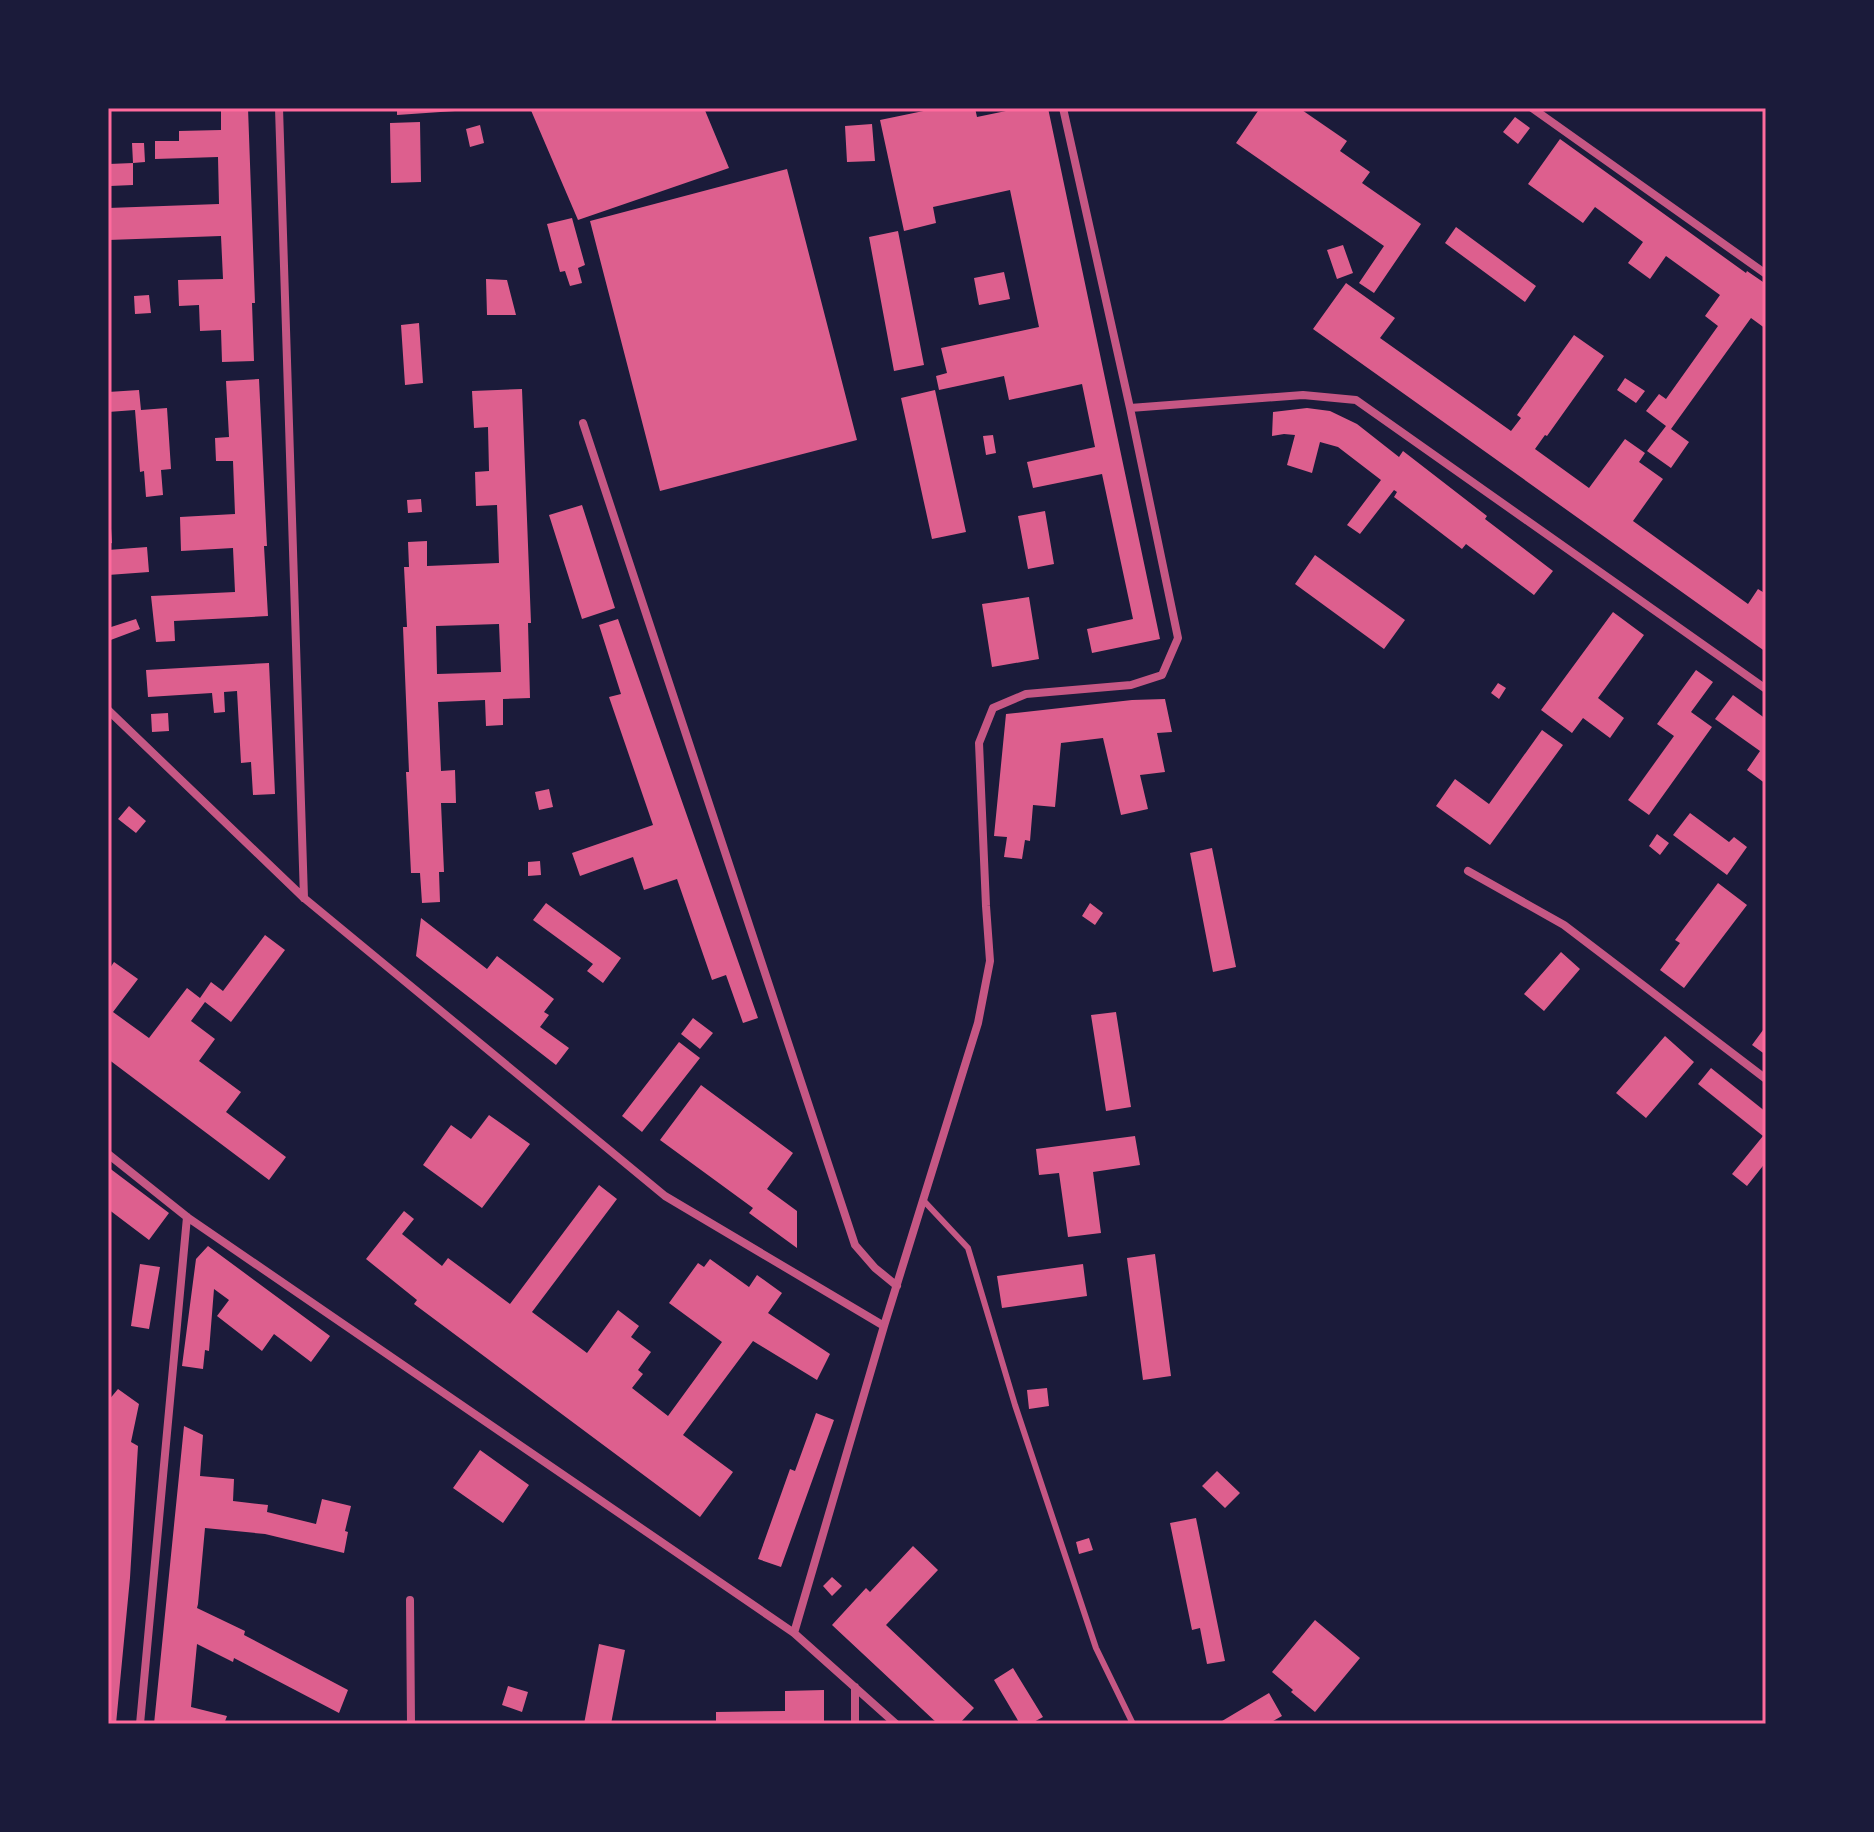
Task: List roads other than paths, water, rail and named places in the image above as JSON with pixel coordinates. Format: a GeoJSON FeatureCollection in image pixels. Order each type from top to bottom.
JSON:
{"type":"FeatureCollection","features":[{"type":"Feature","properties":{"kind":"street"},"geometry":{"type":"LineString","coordinates":[[279,108],[304,898]]}},
{"type":"Feature","properties":{"kind":"street"},"geometry":{"type":"LineString","coordinates":[[794,1633],[884,1326],[978,1023],[990,961],[979,743],[993,708],[1026,694],[1131,685],[1162,675],[1178,638],[1063,108]]}},
{"type":"Feature","properties":{"kind":"street"},"geometry":{"type":"LineString","coordinates":[[1532,108],[1766,274]]}},
{"type":"Feature","properties":{"kind":"street"},"geometry":{"type":"LineString","coordinates":[[1130,408],[1303,395],[1356,400],[1766,689]]}},
{"type":"Feature","properties":{"kind":"street"},"geometry":{"type":"LineString","coordinates":[[583,423],[855,1245],[875,1268],[897,1286]]}},
{"type":"Feature","properties":{"kind":"street"},"geometry":{"type":"LineString","coordinates":[[108,710],[304,898],[665,1196],[884,1326]]}},
{"type":"Feature","properties":{"kind":"street"},"geometry":{"type":"LineString","coordinates":[[1468,871],[1564,925],[1766,1079]]}},
{"type":"Feature","properties":{"kind":"street"},"geometry":{"type":"LineString","coordinates":[[108,1154],[187,1217],[794,1633],[896,1724]]}},
{"type":"Feature","properties":{"kind":"street"},"geometry":{"type":"LineString","coordinates":[[140,1724],[187,1217]]}},
{"type":"Feature","properties":{"kind":"street"},"geometry":{"type":"LineString","coordinates":[[410,1600],[411,1724]]}},
{"type":"Feature","properties":{"kind":"street"},"geometry":{"type":"LineString","coordinates":[[855,1687],[855,1724]]}},
{"type":"Feature","properties":{"kind":"lane"},"geometry":{"type":"LineString","coordinates":[[923,1200],[968,1248],[1020,1419],[1096,1648],[1133,1724]]}}]}
